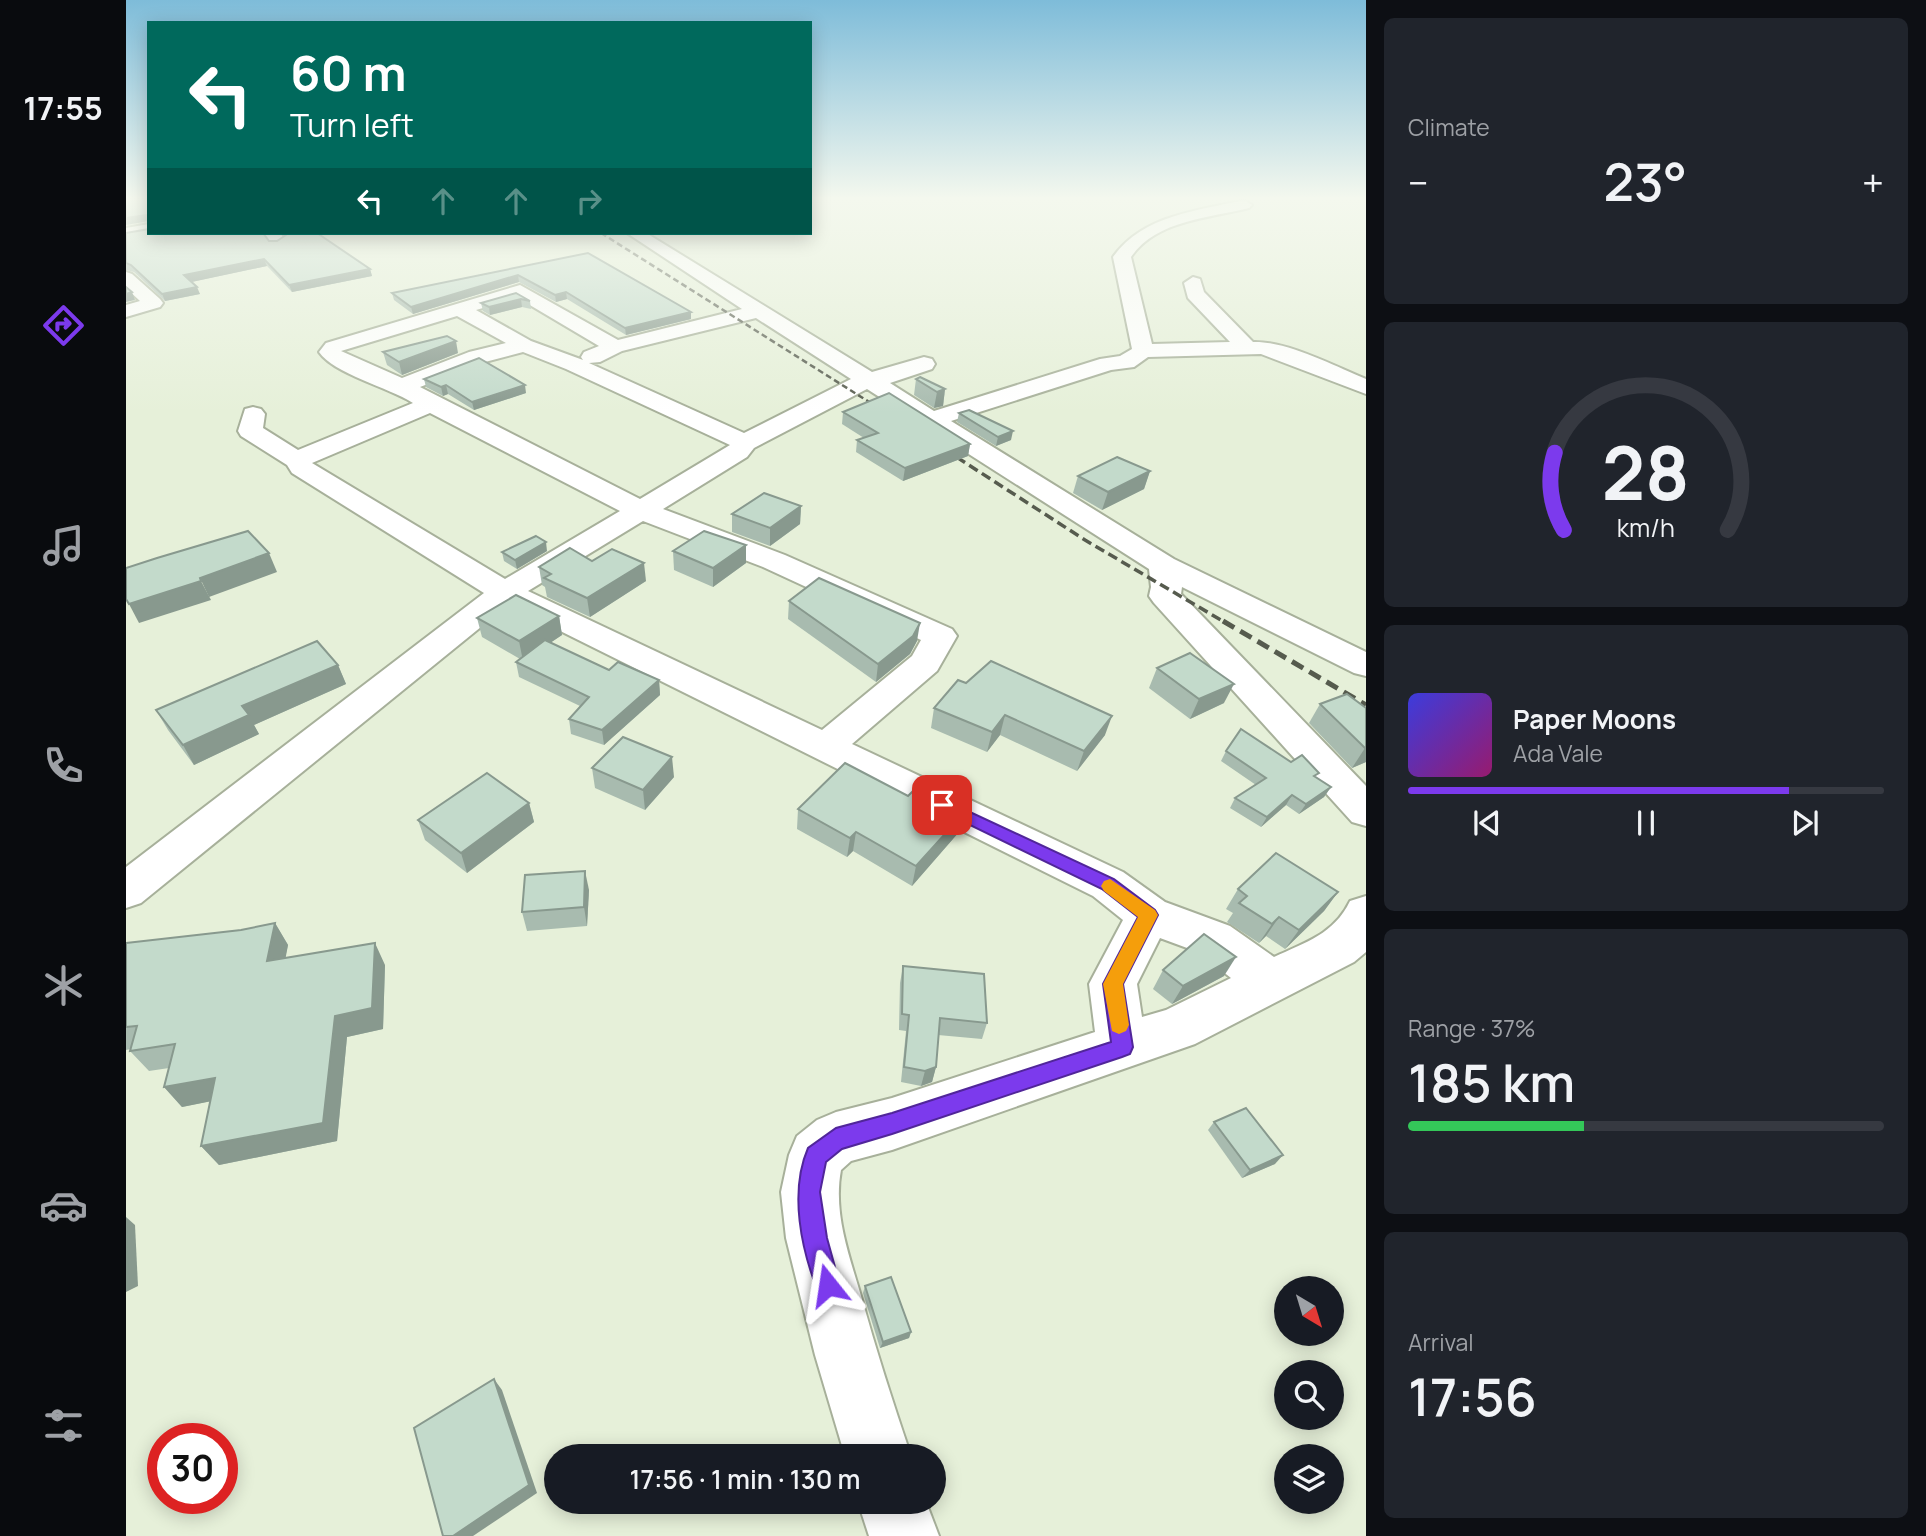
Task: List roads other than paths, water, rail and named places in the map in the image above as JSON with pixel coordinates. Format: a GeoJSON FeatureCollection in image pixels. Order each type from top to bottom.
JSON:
{"type":"FeatureCollection","features":[{"type":"Feature","properties":{"kind":"street"},"geometry":{"type":"LineString","coordinates":[[693,270],[1163,565],[1366,665]]}},
{"type":"Feature","properties":{"kind":"street"},"geometry":{"type":"LineString","coordinates":[[1125,270],[1143,351]]}},
{"type":"Feature","properties":{"kind":"street"},"geometry":{"type":"LineString","coordinates":[[126,278],[153,303],[126,311]]}},
{"type":"Feature","properties":{"kind":"street"},"geometry":{"type":"LineString","coordinates":[[1193,283],[1195,294],[1246,347]]}},
{"type":"Feature","properties":{"kind":"street"},"geometry":{"type":"LineString","coordinates":[[615,347],[520,291],[333,347],[330,352],[338,360],[402,386],[431,404],[640,510],[774,561],[940,636],[925,663],[824,748]]}},
{"type":"Feature","properties":{"kind":"street"},"geometry":{"type":"LineString","coordinates":[[459,310],[524,345],[574,364],[745,443]]}},
{"type":"Feature","properties":{"kind":"street"},"geometry":{"type":"LineString","coordinates":[[574,364],[615,347],[758,311]]}},
{"type":"Feature","properties":{"kind":"street"},"geometry":{"type":"LineString","coordinates":[[402,386],[477,357],[524,345]]}},
{"type":"Feature","properties":{"kind":"street"},"geometry":{"type":"LineString","coordinates":[[930,420],[1108,364],[1126,362],[1143,351],[1262,348],[1304,361],[1366,387]]}},
{"type":"Feature","properties":{"kind":"street"},"geometry":{"type":"LineString","coordinates":[[126,891],[506,592],[738,452],[745,443],[866,380],[888,377],[925,364]]}},
{"type":"Feature","properties":{"kind":"street"},"geometry":{"type":"LineString","coordinates":[[296,460],[431,404]]}},
{"type":"Feature","properties":{"kind":"street"},"geometry":{"type":"LineString","coordinates":[[253,414],[250,431],[296,460],[301,467],[506,592],[1108,884],[1149,915],[1214,939],[1272,982]]}},
{"type":"Feature","properties":{"kind":"street"},"geometry":{"type":"LineString","coordinates":[[1163,565],[1167,587],[1165,596],[1366,811]]}},
{"type":"Feature","properties":{"kind":"street"},"geometry":{"type":"LineString","coordinates":[[874,1444],[846,1355],[815,1238],[808,1192],[816,1156],[836,1139],[892,1124],[1178,1028],[1338,948],[1358,932],[1366,914]]}},
{"type":"Feature","properties":{"kind":"street"},"geometry":{"type":"LineString","coordinates":[[1122,1047],[1113,984],[1149,915]]}},
{"type":"Feature","properties":{"kind":"street"},"geometry":{"type":"LineString","coordinates":[[896,1514],[904,1536]]}},
{"type":"Feature","properties":{"kind":"railway"},"geometry":{"type":"LineString","coordinates":[[659,270],[885,412]]}},
{"type":"Feature","properties":{"kind":"railway"},"geometry":{"type":"LineString","coordinates":[[944,449],[1085,540],[1226,623]]}},
{"type":"Feature","properties":{"kind":"railway"},"geometry":{"type":"LineString","coordinates":[[1223,621],[1366,705]]}}]}
